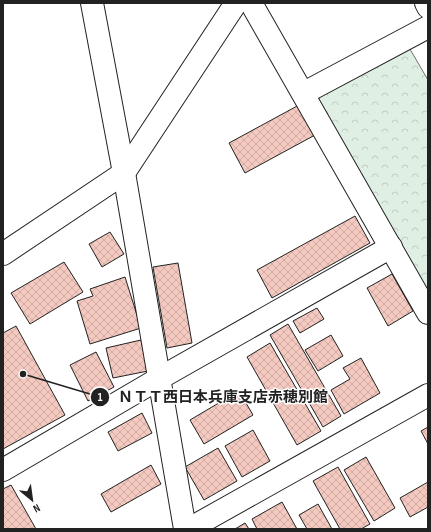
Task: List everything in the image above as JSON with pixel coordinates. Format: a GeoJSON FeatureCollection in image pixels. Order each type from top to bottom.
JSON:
{"type":"FeatureCollection","features":[{"type":"Feature","properties":{"kind":"street"},"geometry":{"type":"LineString","coordinates":[[92,3],[124,173],[185,529]]}},
{"type":"Feature","properties":{"kind":"street"},"geometry":{"type":"LineString","coordinates":[[3,254],[124,173],[236,3]]}},
{"type":"Feature","properties":{"kind":"street"},"geometry":{"type":"LineString","coordinates":[[251,3],[428,313]]}},
{"type":"Feature","properties":{"kind":"street"},"geometry":{"type":"LineString","coordinates":[[426,3],[428,7]]}},
{"type":"Feature","properties":{"kind":"street"},"geometry":{"type":"LineString","coordinates":[[304,94],[428,27]]}},
{"type":"Feature","properties":{"kind":"street"},"geometry":{"type":"LineString","coordinates":[[3,470],[160,378],[391,247]]}},
{"type":"Feature","properties":{"kind":"street"},"geometry":{"type":"LineString","coordinates":[[189,529],[428,395]]}},
{"type":"Feature","properties":{"kind":"green space"},"geometry":{"type":"Polygon","coordinates":[[[407,44],[428,80],[428,295],[318,104],[320,92],[407,44]]]}},
{"type":"Feature","properties":{"kind":"building"},"geometry":{"type":"Polygon","coordinates":[[[299,105],[315,135],[245,173],[229,143],[299,105]]]}},
{"type":"Feature","properties":{"kind":"building"},"geometry":{"type":"Polygon","coordinates":[[[355,216],[370,243],[272,298],[257,270],[355,216]]]}},
{"type":"Feature","properties":{"kind":"building"},"geometry":{"type":"Polygon","coordinates":[[[110,232],[124,254],[102,267],[89,244],[110,232]]]}},
{"type":"Feature","properties":{"kind":"building"},"geometry":{"type":"Polygon","coordinates":[[[64,262],[83,292],[30,324],[11,293],[64,262]]]}},
{"type":"Feature","properties":{"kind":"building"},"geometry":{"type":"Polygon","coordinates":[[[178,263],[192,343],[167,348],[153,267],[178,263]]]}},
{"type":"Feature","properties":{"kind":"building"},"geometry":{"type":"Polygon","coordinates":[[[392,274],[413,311],[388,326],[367,288],[392,274]]]}},
{"type":"Feature","properties":{"kind":"building"},"geometry":{"type":"Polygon","coordinates":[[[125,277],[141,328],[90,344],[77,301],[93,296],[90,289],[125,277]]]}},
{"type":"Feature","properties":{"kind":"building"},"geometry":{"type":"Polygon","coordinates":[[[317,308],[324,319],[300,333],[293,321],[317,308]]]}},
{"type":"Feature","properties":{"kind":"building"},"geometry":{"type":"Polygon","coordinates":[[[288,324],[341,416],[323,427],[270,335],[288,324]]]}},
{"type":"Feature","properties":{"kind":"building"},"geometry":{"type":"Polygon","coordinates":[[[16,326],[65,415],[3,449],[3,333],[16,326]]]}},
{"type":"Feature","properties":{"kind":"building"},"geometry":{"type":"Polygon","coordinates":[[[331,335],[343,356],[318,371],[305,350],[331,335]]]}},
{"type":"Feature","properties":{"kind":"building"},"geometry":{"type":"Polygon","coordinates":[[[141,340],[148,371],[113,378],[106,348],[141,340]]]}},
{"type":"Feature","properties":{"kind":"building"},"geometry":{"type":"Polygon","coordinates":[[[270,343],[321,431],[297,445],[247,357],[270,343]]]}},
{"type":"Feature","properties":{"kind":"building"},"geometry":{"type":"Polygon","coordinates":[[[96,352],[114,387],[88,401],[70,365],[96,352]]]}},
{"type":"Feature","properties":{"kind":"building"},"geometry":{"type":"Polygon","coordinates":[[[361,358],[380,393],[344,414],[331,390],[350,379],[343,368],[361,358]]]}},
{"type":"Feature","properties":{"kind":"building"},"geometry":{"type":"Polygon","coordinates":[[[239,391],[253,415],[204,444],[190,420],[239,391]]]}},
{"type":"Feature","properties":{"kind":"building"},"geometry":{"type":"Polygon","coordinates":[[[142,413],[152,433],[118,451],[108,432],[142,413]]]}},
{"type":"Feature","properties":{"kind":"building"},"geometry":{"type":"Polygon","coordinates":[[[428,427],[428,444],[421,431],[428,427]]]}},
{"type":"Feature","properties":{"kind":"building"},"geometry":{"type":"Polygon","coordinates":[[[253,430],[270,461],[242,477],[225,446],[253,430]]]}},
{"type":"Feature","properties":{"kind":"building"},"geometry":{"type":"Polygon","coordinates":[[[218,448],[237,481],[204,500],[185,467],[218,448]]]}},
{"type":"Feature","properties":{"kind":"building"},"geometry":{"type":"Polygon","coordinates":[[[366,457],[395,508],[374,521],[344,470],[366,457]]]}},
{"type":"Feature","properties":{"kind":"building"},"geometry":{"type":"Polygon","coordinates":[[[151,465],[161,484],[111,512],[101,494],[151,465]]]}},
{"type":"Feature","properties":{"kind":"building"},"geometry":{"type":"Polygon","coordinates":[[[338,467],[370,524],[361,529],[340,529],[313,481],[338,467]]]}},
{"type":"Feature","properties":{"kind":"building"},"geometry":{"type":"Polygon","coordinates":[[[428,482],[428,507],[410,517],[400,498],[428,482]]]}},
{"type":"Feature","properties":{"kind":"building"},"geometry":{"type":"Polygon","coordinates":[[[11,485],[36,529],[3,529],[3,489],[11,485]]]}},
{"type":"Feature","properties":{"kind":"building"},"geometry":{"type":"Polygon","coordinates":[[[282,502],[297,529],[257,529],[252,519],[282,502]]]}},
{"type":"Feature","properties":{"kind":"building"},"geometry":{"type":"Polygon","coordinates":[[[318,504],[332,529],[307,529],[299,515],[318,504]]]}},
{"type":"Feature","properties":{"kind":"building"},"geometry":{"type":"Polygon","coordinates":[[[245,523],[249,529],[235,529],[245,523]]]}},
{"type":"Feature","properties":{"kind":"place","name":"ＮＴＴ西日本兵庫支店赤穂別館"},"geometry":{"type":"Point","coordinates":[23,374]}}]}
